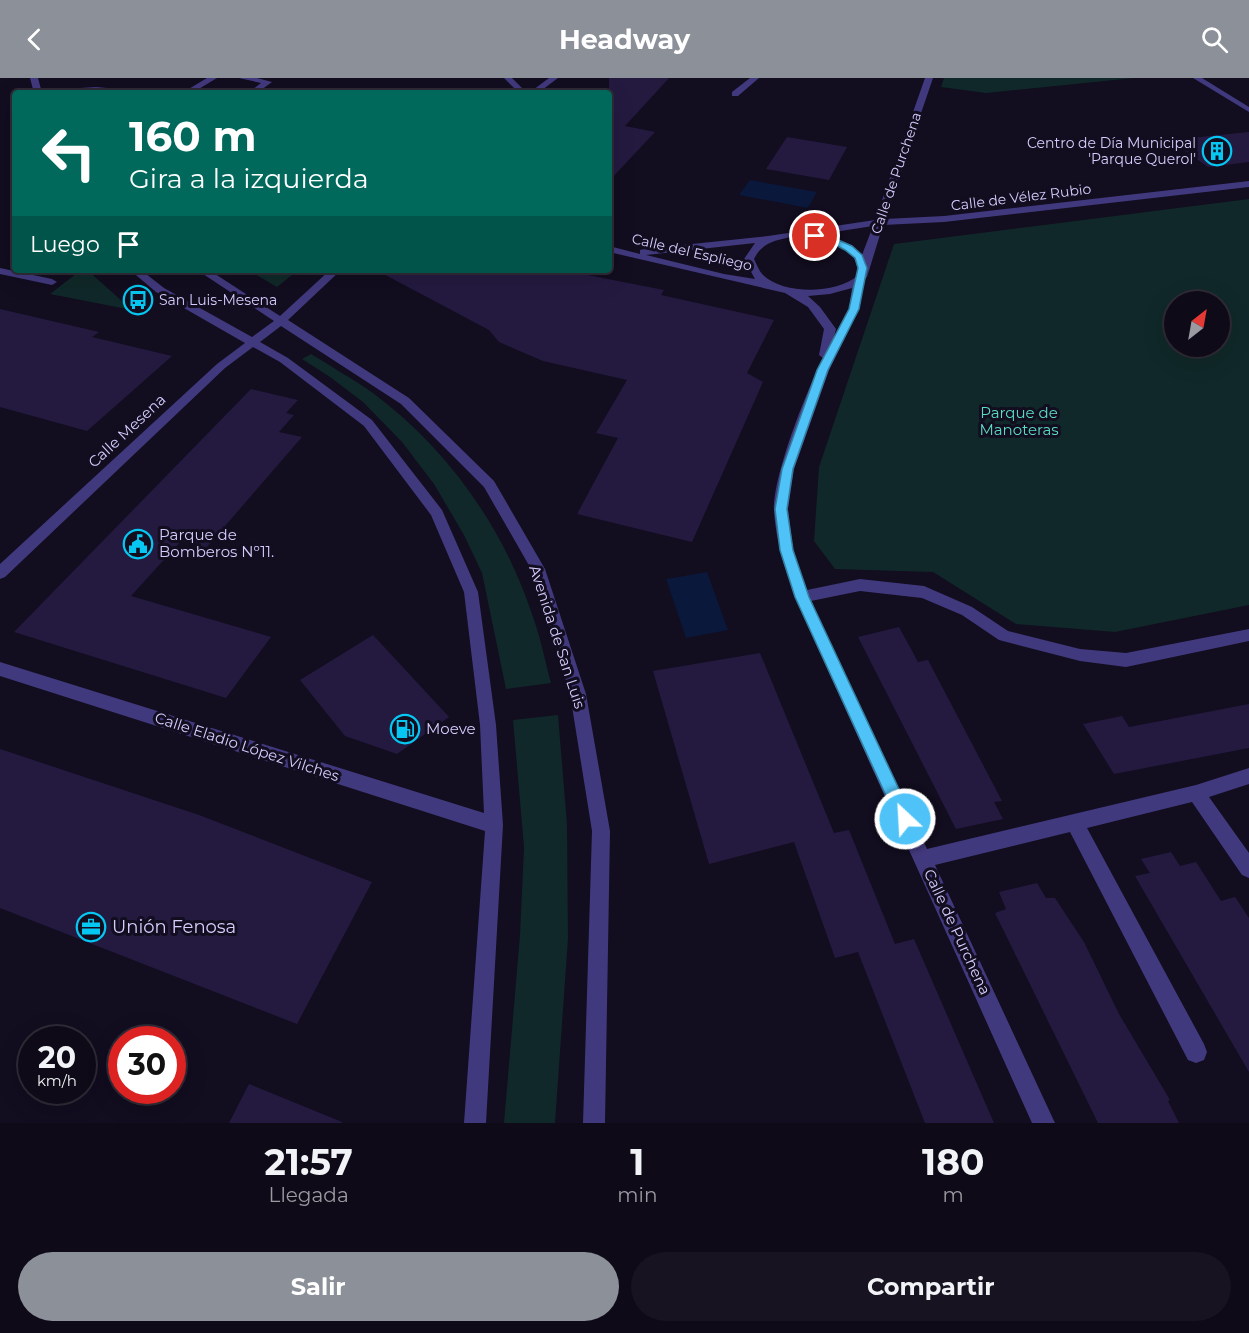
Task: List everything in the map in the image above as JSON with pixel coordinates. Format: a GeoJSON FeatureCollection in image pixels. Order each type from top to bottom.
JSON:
{"type":"FeatureCollection","features":[{"type":"Feature","properties":{"kind":"street"},"geometry":{"type":"LineString","coordinates":[[191,90],[213,78]]}},
{"type":"Feature","properties":{"kind":"street"},"geometry":{"type":"LineString","coordinates":[[243,78],[268,82],[256,90]]}},
{"type":"Feature","properties":{"kind":"street"},"geometry":{"type":"LineString","coordinates":[[508,78],[520,90]]}},
{"type":"Feature","properties":{"kind":"street"},"geometry":{"type":"LineString","coordinates":[[536,90],[554,78]]}},
{"type":"Feature","properties":{"kind":"street"},"geometry":{"type":"LineString","coordinates":[[735,94],[755,78]]}},
{"type":"Feature","properties":{"kind":"street","name":"Calle de Purchena"},"geometry":{"type":"LineString","coordinates":[[929,78],[858,280],[854,309],[823,370],[788,469],[781,509],[786,550],[802,597],[1044,1123]]}},
{"type":"Feature","properties":{"kind":"street"},"geometry":{"type":"LineString","coordinates":[[1197,78],[1249,110]]}},
{"type":"Feature","properties":{"kind":"street"},"geometry":{"type":"LineString","coordinates":[[65,89],[107,90]]}},
{"type":"Feature","properties":{"kind":"street","name":"Calle de Vélez Rubio"},"geometry":{"type":"LineString","coordinates":[[770,239],[880,222],[944,219],[1249,184]]}},
{"type":"Feature","properties":{"kind":"street"},"geometry":{"type":"LineString","coordinates":[[796,235],[833,240],[849,248],[859,257],[863,268]]}},
{"type":"Feature","properties":{"kind":"street"},"geometry":{"type":"LineString","coordinates":[[632,253],[770,239]]}},
{"type":"Feature","properties":{"kind":"street"},"geometry":{"type":"LineString","coordinates":[[768,284],[753,272],[749,259],[755,248],[770,239]]}},
{"type":"Feature","properties":{"kind":"street","name":"Calle del Espliego"},"geometry":{"type":"LineString","coordinates":[[612,250],[724,277],[768,284],[796,293]]}},
{"type":"Feature","properties":{"kind":"street"},"geometry":{"type":"LineString","coordinates":[[0,271],[52,282]]}},
{"type":"Feature","properties":{"kind":"street"},"geometry":{"type":"LineString","coordinates":[[139,273],[160,290],[284,360],[368,423],[437,513],[471,592],[488,725],[494,825],[475,1123]]}},
{"type":"Feature","properties":{"kind":"street","name":"Avenida de San Luis"},"geometry":{"type":"LineString","coordinates":[[207,273],[405,401],[489,484],[538,569],[578,694],[601,831],[594,1123]]}},
{"type":"Feature","properties":{"kind":"street","name":"Calle Mesena"},"geometry":{"type":"LineString","coordinates":[[0,573],[221,366],[282,320],[333,273]]}},
{"type":"Feature","properties":{"kind":"street"},"geometry":{"type":"LineString","coordinates":[[796,293],[833,293],[848,288],[858,280]]}},
{"type":"Feature","properties":{"kind":"street","name":"Calle de Purchena"},"geometry":{"type":"LineString","coordinates":[[796,293],[816,308],[830,329],[823,370]]}},
{"type":"Feature","properties":{"kind":"street"},"geometry":{"type":"LineString","coordinates":[[802,597],[860,585],[924,592],[967,611],[1004,636],[1080,655],[1126,660],[1249,634]]}},
{"type":"Feature","properties":{"kind":"street","name":"Calle Eladio López Vilches"},"geometry":{"type":"LineString","coordinates":[[0,669],[494,825]]}},
{"type":"Feature","properties":{"kind":"street"},"geometry":{"type":"LineString","coordinates":[[923,860],[1196,793],[1249,776]]}},
{"type":"Feature","properties":{"kind":"street"},"geometry":{"type":"LineString","coordinates":[[1196,793],[1249,869]]}},
{"type":"Feature","properties":{"kind":"street"},"geometry":{"type":"LineString","coordinates":[[1075,823],[1196,1052]]}},
{"type":"Feature","properties":{"kind":"green space"},"geometry":{"type":"Polygon","coordinates":[[[944,78],[1134,78],[986,93],[941,87],[944,78]]]}},
{"type":"Feature","properties":{"kind":"green space","name":"Parque de Manoteras"},"geometry":{"type":"Polygon","coordinates":[[[1249,199],[1249,605],[1115,632],[1016,624],[933,572],[835,569],[814,541],[819,467],[894,244],[1249,199]]]}},
{"type":"Feature","properties":{"kind":"green space"},"geometry":{"type":"Polygon","coordinates":[[[77,273],[90,273],[132,310],[50,294],[77,273]]]}},
{"type":"Feature","properties":{"kind":"green space"},"geometry":{"type":"Polygon","coordinates":[[[253,273],[294,273],[277,287],[253,273]]]}},
{"type":"Feature","properties":{"kind":"green space"},"geometry":{"type":"Polygon","coordinates":[[[311,354],[373,393],[400,415],[426,439],[470,493],[506,552],[521,584],[533,617],[551,683],[506,689],[482,573],[464,535],[434,484],[402,442],[363,402],[302,359],[311,354]]]}},
{"type":"Feature","properties":{"kind":"green space"},"geometry":{"type":"Polygon","coordinates":[[[558,715],[567,824],[568,939],[555,1123],[504,1123],[520,935],[524,847],[513,720],[558,715]]]}},
{"type":"Feature","properties":{"kind":"water"},"geometry":{"type":"Polygon","coordinates":[[[750,180],[817,192],[808,208],[739,195],[750,180]]]}},
{"type":"Feature","properties":{"kind":"water"},"geometry":{"type":"Polygon","coordinates":[[[707,572],[728,630],[686,638],[666,579],[707,572]]]}},
{"type":"Feature","properties":{"kind":"building"},"geometry":{"type":"Polygon","coordinates":[[[609,78],[669,78],[625,126],[655,132],[612,178],[612,90],[609,90],[609,78]]]}},
{"type":"Feature","properties":{"kind":"building","name":"Centro de Día Municipal 'Parque Querol'"},"geometry":{"type":"Polygon","coordinates":[[[1249,132],[1249,162],[1208,167],[1170,140],[1249,132]]]}},
{"type":"Feature","properties":{"kind":"building"},"geometry":{"type":"Polygon","coordinates":[[[787,137],[847,147],[829,180],[766,169],[787,137]]]}},
{"type":"Feature","properties":{"kind":"building"},"geometry":{"type":"Polygon","coordinates":[[[382,273],[577,273],[664,290],[661,295],[774,320],[747,373],[763,382],[692,542],[577,514],[618,438],[596,433],[627,380],[543,361],[499,342],[489,330],[382,273]]]}},
{"type":"Feature","properties":{"kind":"building"},"geometry":{"type":"Polygon","coordinates":[[[0,309],[99,332],[92,337],[172,356],[87,431],[0,407],[0,309]]]}},
{"type":"Feature","properties":{"kind":"building","name":"Parque de Bomberos Nº11."},"geometry":{"type":"Polygon","coordinates":[[[251,389],[298,400],[286,413],[294,415],[279,432],[302,437],[206,548],[181,541],[131,596],[271,637],[226,698],[14,632],[251,389]]]}},
{"type":"Feature","properties":{"kind":"building"},"geometry":{"type":"Polygon","coordinates":[[[899,627],[918,662],[928,660],[1002,801],[994,802],[1003,819],[956,829],[858,637],[899,627]]]}},
{"type":"Feature","properties":{"kind":"building"},"geometry":{"type":"Polygon","coordinates":[[[373,635],[449,717],[397,754],[345,736],[300,680],[373,635]]]}},
{"type":"Feature","properties":{"kind":"building"},"geometry":{"type":"Polygon","coordinates":[[[760,653],[834,833],[849,830],[895,944],[914,939],[994,1123],[925,1123],[858,952],[835,958],[794,842],[709,864],[653,671],[760,653]]]}},
{"type":"Feature","properties":{"kind":"building"},"geometry":{"type":"Polygon","coordinates":[[[1249,704],[1249,748],[1114,774],[1083,724],[1122,716],[1129,727],[1249,704]]]}},
{"type":"Feature","properties":{"kind":"building"},"geometry":{"type":"Polygon","coordinates":[[[0,749],[199,815],[372,882],[297,1024],[0,908],[0,749]]]}},
{"type":"Feature","properties":{"kind":"building"},"geometry":{"type":"Polygon","coordinates":[[[1171,852],[1180,866],[1196,862],[1221,901],[1235,897],[1249,918],[1249,1072],[1135,876],[1150,873],[1141,859],[1171,852]]]}},
{"type":"Feature","properties":{"kind":"building"},"geometry":{"type":"Polygon","coordinates":[[[1037,883],[1046,898],[1055,898],[1084,942],[1119,1014],[1170,1100],[1168,1101],[1179,1123],[1098,1123],[995,913],[1006,909],[999,892],[1037,883]]]}},
{"type":"Feature","properties":{"kind":"building"},"geometry":{"type":"Polygon","coordinates":[[[249,1084],[342,1122],[342,1123],[229,1123],[249,1084]]]}},
{"type":"Feature","properties":{"kind":"place","name":"Centro de Día Municipal 'Parque Querol'"},"geometry":{"type":"Point","coordinates":[1217,151]}},
{"type":"Feature","properties":{"kind":"place","name":"San Luis-Mesena"},"geometry":{"type":"Point","coordinates":[138,300]}},
{"type":"Feature","properties":{"kind":"place","name":"Parque de Bomberos Nº11."},"geometry":{"type":"Point","coordinates":[138,544]}},
{"type":"Feature","properties":{"kind":"place","name":"Moeve"},"geometry":{"type":"Point","coordinates":[405,729]}},
{"type":"Feature","properties":{"kind":"place","name":"Unión Fenosa"},"geometry":{"type":"Point","coordinates":[91,927]}},
{"type":"Feature","properties":{"kind":"route"},"geometry":{"type":"LineString","coordinates":[[815,236],[833,240],[849,248],[859,257],[863,268],[858,280],[854,309],[823,370],[788,469],[781,509],[786,550],[802,597],[905,819]]}}]}
